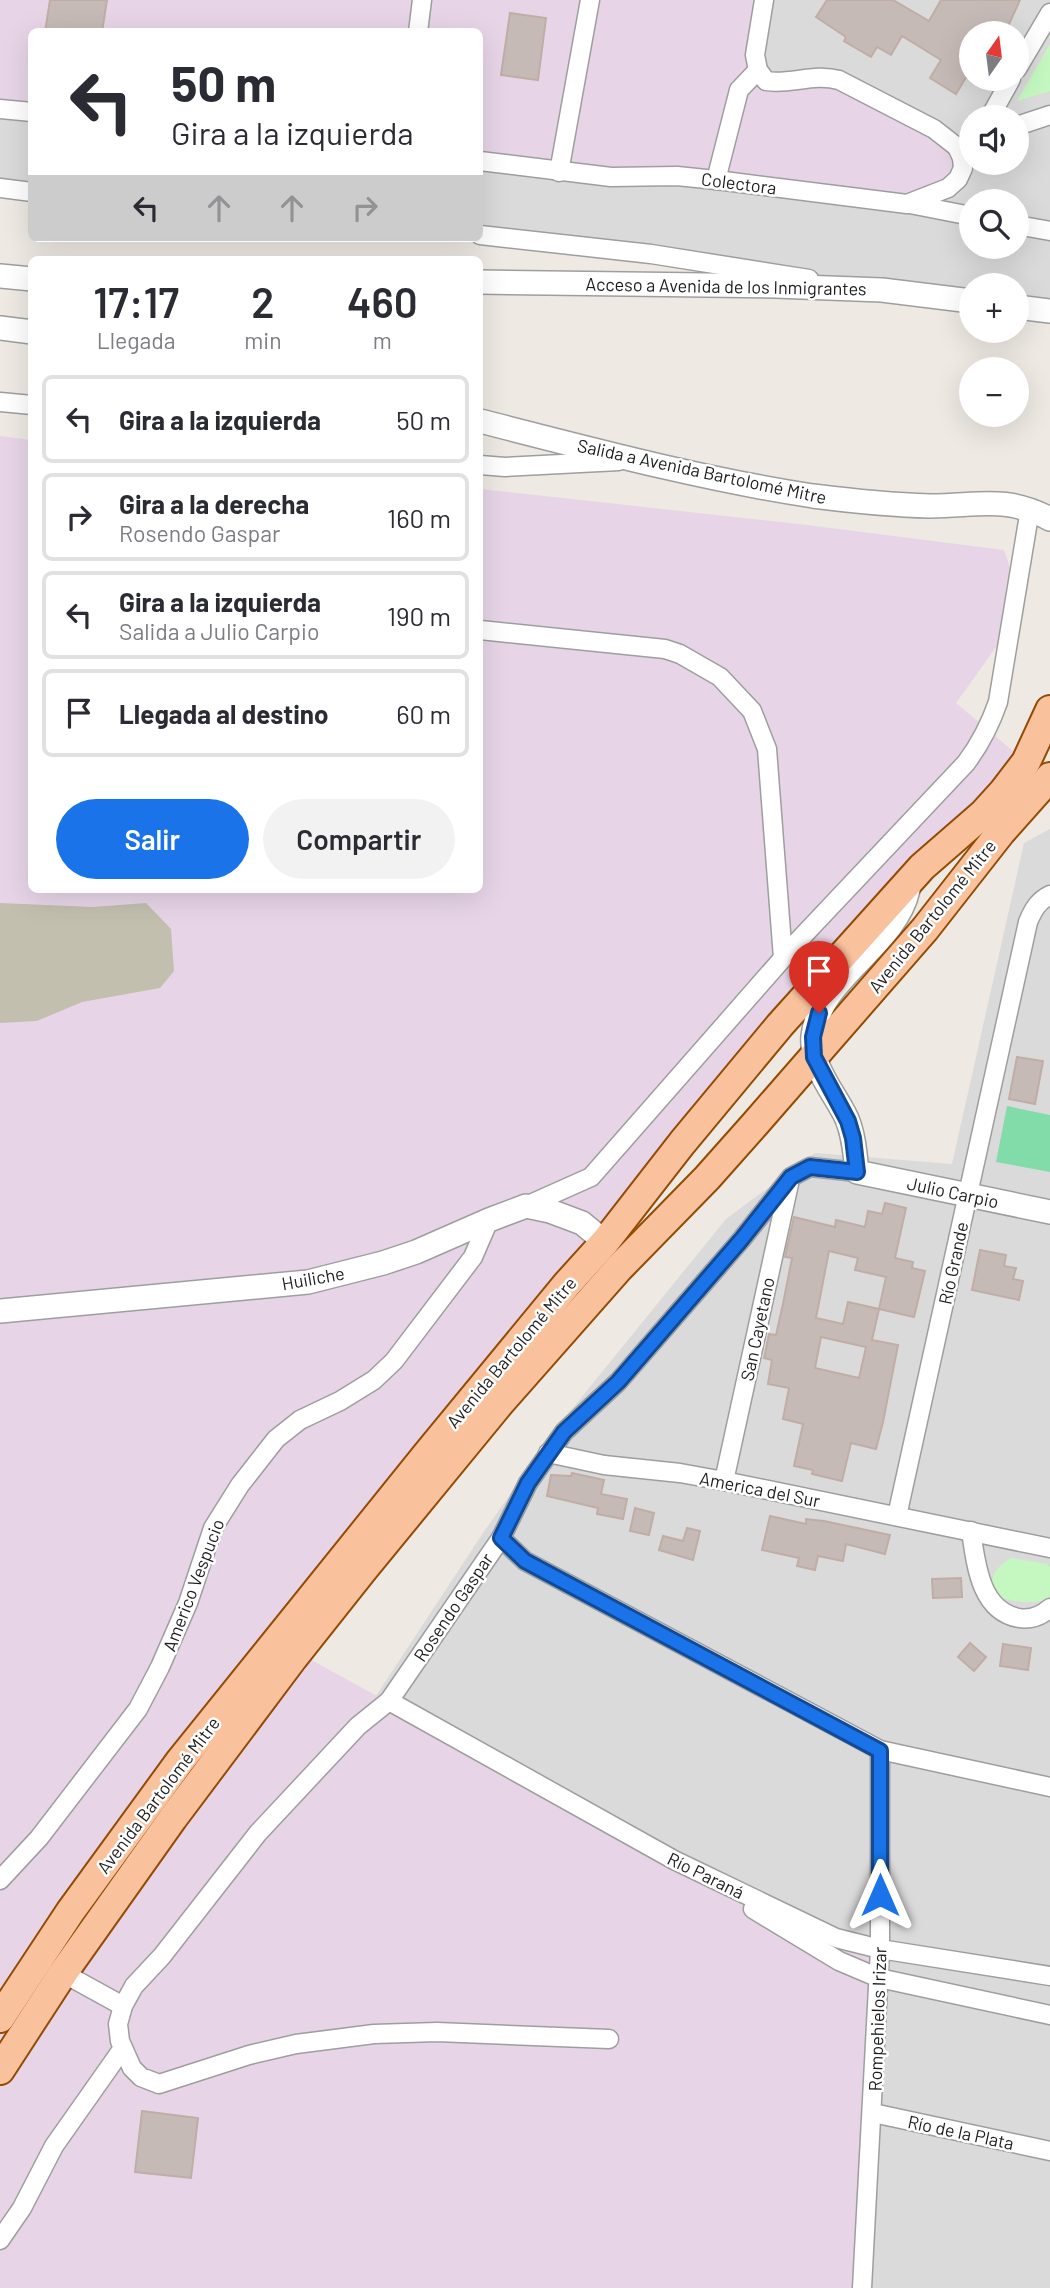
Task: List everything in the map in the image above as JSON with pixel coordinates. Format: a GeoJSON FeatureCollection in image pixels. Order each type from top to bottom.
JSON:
{"type":"FeatureCollection","features":[{"type":"Feature","properties":{"kind":"main road","name":"Avenida Bartolomé Mitre"},"geometry":{"type":"LineString","coordinates":[[0,2018],[70,1912],[180,1761],[426,1454],[605,1242],[682,1143],[780,1025],[910,880],[984,813],[1003,792],[1026,762],[1050,710]]}},
{"type":"Feature","properties":{"kind":"main road","name":"Avenida Bartolomé Mitre"},"geometry":{"type":"LineString","coordinates":[[0,2070],[63,1973],[173,1818],[293,1658],[440,1475],[611,1277],[707,1178],[814,1057],[933,920],[1001,832],[1050,777]]}},
{"type":"Feature","properties":{"kind":"street"},"geometry":{"type":"LineString","coordinates":[[418,28],[422,0]]}},
{"type":"Feature","properties":{"kind":"street"},"geometry":{"type":"LineString","coordinates":[[559,172],[590,0]]}},
{"type":"Feature","properties":{"kind":"street"},"geometry":{"type":"LineString","coordinates":[[764,0],[755,55],[758,70],[766,82],[777,83],[824,76],[839,80],[959,142]]}},
{"type":"Feature","properties":{"kind":"street"},"geometry":{"type":"LineString","coordinates":[[1029,49],[1050,13]]}},
{"type":"Feature","properties":{"kind":"street"},"geometry":{"type":"LineString","coordinates":[[716,180],[739,90],[758,70]]}},
{"type":"Feature","properties":{"kind":"street"},"geometry":{"type":"LineString","coordinates":[[0,109],[28,112]]}},
{"type":"Feature","properties":{"kind":"street"},"geometry":{"type":"LineString","coordinates":[[1029,122],[1050,114]]}},
{"type":"Feature","properties":{"kind":"street","name":"Colectora"},"geometry":{"type":"LineString","coordinates":[[483,161],[611,177],[677,176],[907,204],[948,188],[960,175]]}},
{"type":"Feature","properties":{"kind":"street"},"geometry":{"type":"LineString","coordinates":[[0,188],[28,192]]}},
{"type":"Feature","properties":{"kind":"street"},"geometry":{"type":"LineString","coordinates":[[907,204],[959,214]]}},
{"type":"Feature","properties":{"kind":"street"},"geometry":{"type":"LineString","coordinates":[[1029,227],[1050,231]]}},
{"type":"Feature","properties":{"kind":"street"},"geometry":{"type":"LineString","coordinates":[[483,235],[651,254],[882,290]]}},
{"type":"Feature","properties":{"kind":"street"},"geometry":{"type":"LineString","coordinates":[[0,276],[28,279]]}},
{"type":"Feature","properties":{"kind":"street","name":"Acceso a Avenida de los Inmigrantes"},"geometry":{"type":"LineString","coordinates":[[483,282],[775,286],[882,290],[959,300]]}},
{"type":"Feature","properties":{"kind":"street"},"geometry":{"type":"LineString","coordinates":[[1029,308],[1050,311]]}},
{"type":"Feature","properties":{"kind":"street"},"geometry":{"type":"LineString","coordinates":[[0,328],[28,332]]}},
{"type":"Feature","properties":{"kind":"street"},"geometry":{"type":"LineString","coordinates":[[0,402],[28,405]]}},
{"type":"Feature","properties":{"kind":"street","name":"Salida a Avenida Bartolomé Mitre"},"geometry":{"type":"LineString","coordinates":[[483,423],[764,487],[875,504],[934,506],[999,503],[1040,514]]}},
{"type":"Feature","properties":{"kind":"street"},"geometry":{"type":"LineString","coordinates":[[483,465],[505,467],[638,460]]}},
{"type":"Feature","properties":{"kind":"street"},"geometry":{"type":"LineString","coordinates":[[526,1206],[591,1177],[783,958],[979,746],[998,702],[1040,514]]}},
{"type":"Feature","properties":{"kind":"street"},"geometry":{"type":"LineString","coordinates":[[483,631],[665,649],[680,654],[720,677],[752,711],[766,749],[783,958]]}},
{"type":"Feature","properties":{"kind":"street"},"geometry":{"type":"LineString","coordinates":[[791,1177],[810,1167],[857,1172],[848,1121],[814,1057],[813,1037],[819,1013],[838,985],[886,932],[906,897],[910,880]]}},
{"type":"Feature","properties":{"kind":"street","name":"Río Grande"},"geometry":{"type":"LineString","coordinates":[[897,1517],[1028,922],[1032,911],[1050,895]]}},
{"type":"Feature","properties":{"kind":"street","name":"Julio Carpio"},"geometry":{"type":"LineString","coordinates":[[857,1172],[1050,1212]]}},
{"type":"Feature","properties":{"kind":"street","name":"Rosendo Gaspar"},"geometry":{"type":"LineString","coordinates":[[123,2006],[135,1986],[162,1956],[258,1833],[358,1726],[389,1701],[501,1538],[528,1483],[564,1432],[618,1382],[741,1240],[791,1177]]}},
{"type":"Feature","properties":{"kind":"street","name":"San Cayetano"},"geometry":{"type":"LineString","coordinates":[[724,1481],[791,1177]]}},
{"type":"Feature","properties":{"kind":"street"},"geometry":{"type":"LineString","coordinates":[[526,1206],[550,1211],[582,1223],[605,1242]]}},
{"type":"Feature","properties":{"kind":"street","name":"Huiliche"},"geometry":{"type":"LineString","coordinates":[[0,1311],[308,1282],[416,1252],[526,1206]]}},
{"type":"Feature","properties":{"kind":"street","name":"Americo Vespucio"},"geometry":{"type":"LineString","coordinates":[[0,1880],[39,1838],[138,1709],[188,1603],[213,1528],[240,1485],[276,1438],[300,1420],[340,1401],[374,1380],[394,1362],[473,1257],[489,1220]]}},
{"type":"Feature","properties":{"kind":"street","name":"America del Sur"},"geometry":{"type":"LineString","coordinates":[[548,1453],[604,1465],[680,1473],[724,1481],[1050,1548]]}},
{"type":"Feature","properties":{"kind":"street"},"geometry":{"type":"LineString","coordinates":[[971,1531],[984,1590],[1001,1612],[1025,1619],[1041,1615],[1050,1608]]}},
{"type":"Feature","properties":{"kind":"street"},"geometry":{"type":"LineString","coordinates":[[501,1538],[525,1561],[880,1751],[1050,1787]]}},
{"type":"Feature","properties":{"kind":"street","name":"Río Paraná"},"geometry":{"type":"LineString","coordinates":[[389,1701],[674,1860],[836,1938],[880,1949],[1050,1976]]}},
{"type":"Feature","properties":{"kind":"street","name":"Rompehielos Irizar"},"geometry":{"type":"LineString","coordinates":[[862,2288],[880,1949],[880,1751]]}},
{"type":"Feature","properties":{"kind":"street"},"geometry":{"type":"LineString","coordinates":[[674,1860],[839,1961],[879,1978],[1050,2015]]}},
{"type":"Feature","properties":{"kind":"street"},"geometry":{"type":"LineString","coordinates":[[63,1973],[123,2006],[118,2024],[120,2041],[132,2068],[141,2077],[159,2084],[249,2055],[374,2034],[437,2032],[609,2039]]}},
{"type":"Feature","properties":{"kind":"street"},"geometry":{"type":"LineString","coordinates":[[0,2240],[22,2208],[54,2146],[123,2048]]}},
{"type":"Feature","properties":{"kind":"street","name":"Río de la Plata"},"geometry":{"type":"LineString","coordinates":[[873,2113],[1050,2151]]}},
{"type":"Feature","properties":{"kind":"shaded area"},"geometry":{"type":"Polygon","coordinates":[[[0,0],[1050,0],[1050,300],[1029,297],[1029,273],[959,273],[959,291],[836,277],[483,229],[483,28],[28,28],[28,182],[0,178],[0,0]]]}},
{"type":"Feature","properties":{"kind":"shaded area"},"geometry":{"type":"Polygon","coordinates":[[[0,0],[764,0],[755,55],[766,81],[824,76],[934,129],[959,163],[959,171],[921,200],[483,161],[483,28],[28,28],[28,112],[0,109],[0,0]]]}},
{"type":"Feature","properties":{"kind":"shaded area"},"geometry":{"type":"Polygon","coordinates":[[[0,436],[28,440],[28,893],[483,893],[483,489],[1004,550],[1024,608],[956,703],[1026,762],[922,867],[277,1641],[674,1860],[880,1949],[862,2288],[0,2288],[0,436]]]}},
{"type":"Feature","properties":{"kind":"shaded area"},"geometry":{"type":"Polygon","coordinates":[[[1050,829],[1050,2288],[848,2288],[370,1705],[483,1533],[555,1430],[726,1219],[815,1153],[952,1164],[1024,843],[1050,829]]]}},
{"type":"Feature","properties":{"kind":"shaded area"},"geometry":{"type":"Polygon","coordinates":[[[0,903],[93,907],[146,903],[171,929],[174,971],[160,988],[82,1002],[37,1021],[0,1023],[0,903]]]}},
{"type":"Feature","properties":{"kind":"green space"},"geometry":{"type":"Polygon","coordinates":[[[1050,44],[1050,91],[1017,101],[1023,91],[1029,91],[1029,80],[1050,44]]]}},
{"type":"Feature","properties":{"kind":"green space"},"geometry":{"type":"Polygon","coordinates":[[[1007,1106],[1050,1115],[1050,1172],[996,1162],[1007,1106]]]}},
{"type":"Feature","properties":{"kind":"green space"},"geometry":{"type":"Polygon","coordinates":[[[1011,1558],[1047,1564],[1050,1567],[1050,1595],[1047,1600],[1021,1602],[995,1595],[992,1583],[994,1574],[1011,1558]]]}},
{"type":"Feature","properties":{"kind":"building"},"geometry":{"type":"Polygon","coordinates":[[[50,0],[107,0],[103,28],[46,28],[50,0]]]}},
{"type":"Feature","properties":{"kind":"building"},"geometry":{"type":"Polygon","coordinates":[[[827,0],[893,0],[929,21],[941,0],[1020,0],[1010,21],[959,21],[959,89],[956,94],[930,78],[941,60],[902,36],[891,55],[877,47],[871,57],[844,41],[846,37],[816,17],[827,0]]]}},
{"type":"Feature","properties":{"kind":"building"},"geometry":{"type":"Polygon","coordinates":[[[510,13],[546,18],[538,80],[501,75],[510,13]]]}},
{"type":"Feature","properties":{"kind":"building"},"geometry":{"type":"Polygon","coordinates":[[[1017,1057],[1043,1061],[1035,1104],[1009,1099],[1017,1057]]]}},
{"type":"Feature","properties":{"kind":"building"},"geometry":{"type":"Polygon","coordinates":[[[885,1203],[906,1208],[895,1258],[913,1262],[912,1268],[925,1271],[914,1317],[879,1309],[872,1340],[898,1345],[883,1422],[876,1449],[851,1443],[842,1481],[812,1474],[813,1470],[794,1466],[803,1424],[783,1419],[789,1388],[768,1384],[772,1360],[764,1358],[769,1334],[776,1335],[783,1304],[792,1258],[785,1257],[794,1217],[835,1227],[836,1220],[865,1227],[868,1211],[882,1214],[885,1203]],[[829,1251],[816,1318],[843,1324],[848,1302],[879,1309],[886,1277],[855,1270],[858,1258],[829,1251]],[[821,1337],[815,1368],[859,1378],[866,1347],[821,1337]]]}},
{"type":"Feature","properties":{"kind":"building"},"geometry":{"type":"Polygon","coordinates":[[[980,1250],[1006,1255],[1004,1266],[1016,1268],[1013,1279],[1023,1281],[1019,1300],[972,1290],[980,1250]]]}},
{"type":"Feature","properties":{"kind":"building"},"geometry":{"type":"Polygon","coordinates":[[[572,1473],[604,1480],[601,1494],[627,1499],[623,1519],[597,1514],[598,1508],[547,1496],[551,1475],[571,1476],[572,1473]]]}},
{"type":"Feature","properties":{"kind":"building"},"geometry":{"type":"Polygon","coordinates":[[[635,1508],[654,1513],[649,1535],[630,1531],[635,1508]]]}},
{"type":"Feature","properties":{"kind":"building"},"geometry":{"type":"Polygon","coordinates":[[[770,1516],[806,1524],[806,1519],[824,1521],[890,1535],[885,1554],[846,1544],[843,1561],[818,1556],[815,1570],[797,1566],[799,1558],[762,1550],[770,1516]]]}},
{"type":"Feature","properties":{"kind":"building"},"geometry":{"type":"Polygon","coordinates":[[[687,1528],[700,1531],[693,1560],[659,1550],[663,1536],[683,1541],[687,1528]]]}},
{"type":"Feature","properties":{"kind":"building"},"geometry":{"type":"Polygon","coordinates":[[[961,1578],[962,1597],[933,1598],[932,1579],[961,1578]]]}},
{"type":"Feature","properties":{"kind":"building"},"geometry":{"type":"Polygon","coordinates":[[[970,1643],[986,1657],[974,1671],[958,1657],[970,1643]]]}},
{"type":"Feature","properties":{"kind":"building"},"geometry":{"type":"Polygon","coordinates":[[[1003,1644],[1031,1648],[1028,1670],[1000,1666],[1003,1644]]]}},
{"type":"Feature","properties":{"kind":"building"},"geometry":{"type":"Polygon","coordinates":[[[142,2111],[198,2118],[191,2178],[135,2172],[142,2111]]]}},
{"type":"Feature","properties":{"kind":"route"},"geometry":{"type":"LineString","coordinates":[[819,1013],[813,1037],[814,1057],[848,1121],[857,1172],[810,1167],[791,1177],[741,1240],[618,1382],[564,1432],[528,1483],[501,1538],[525,1561],[880,1751],[880,1895]]}}]}
